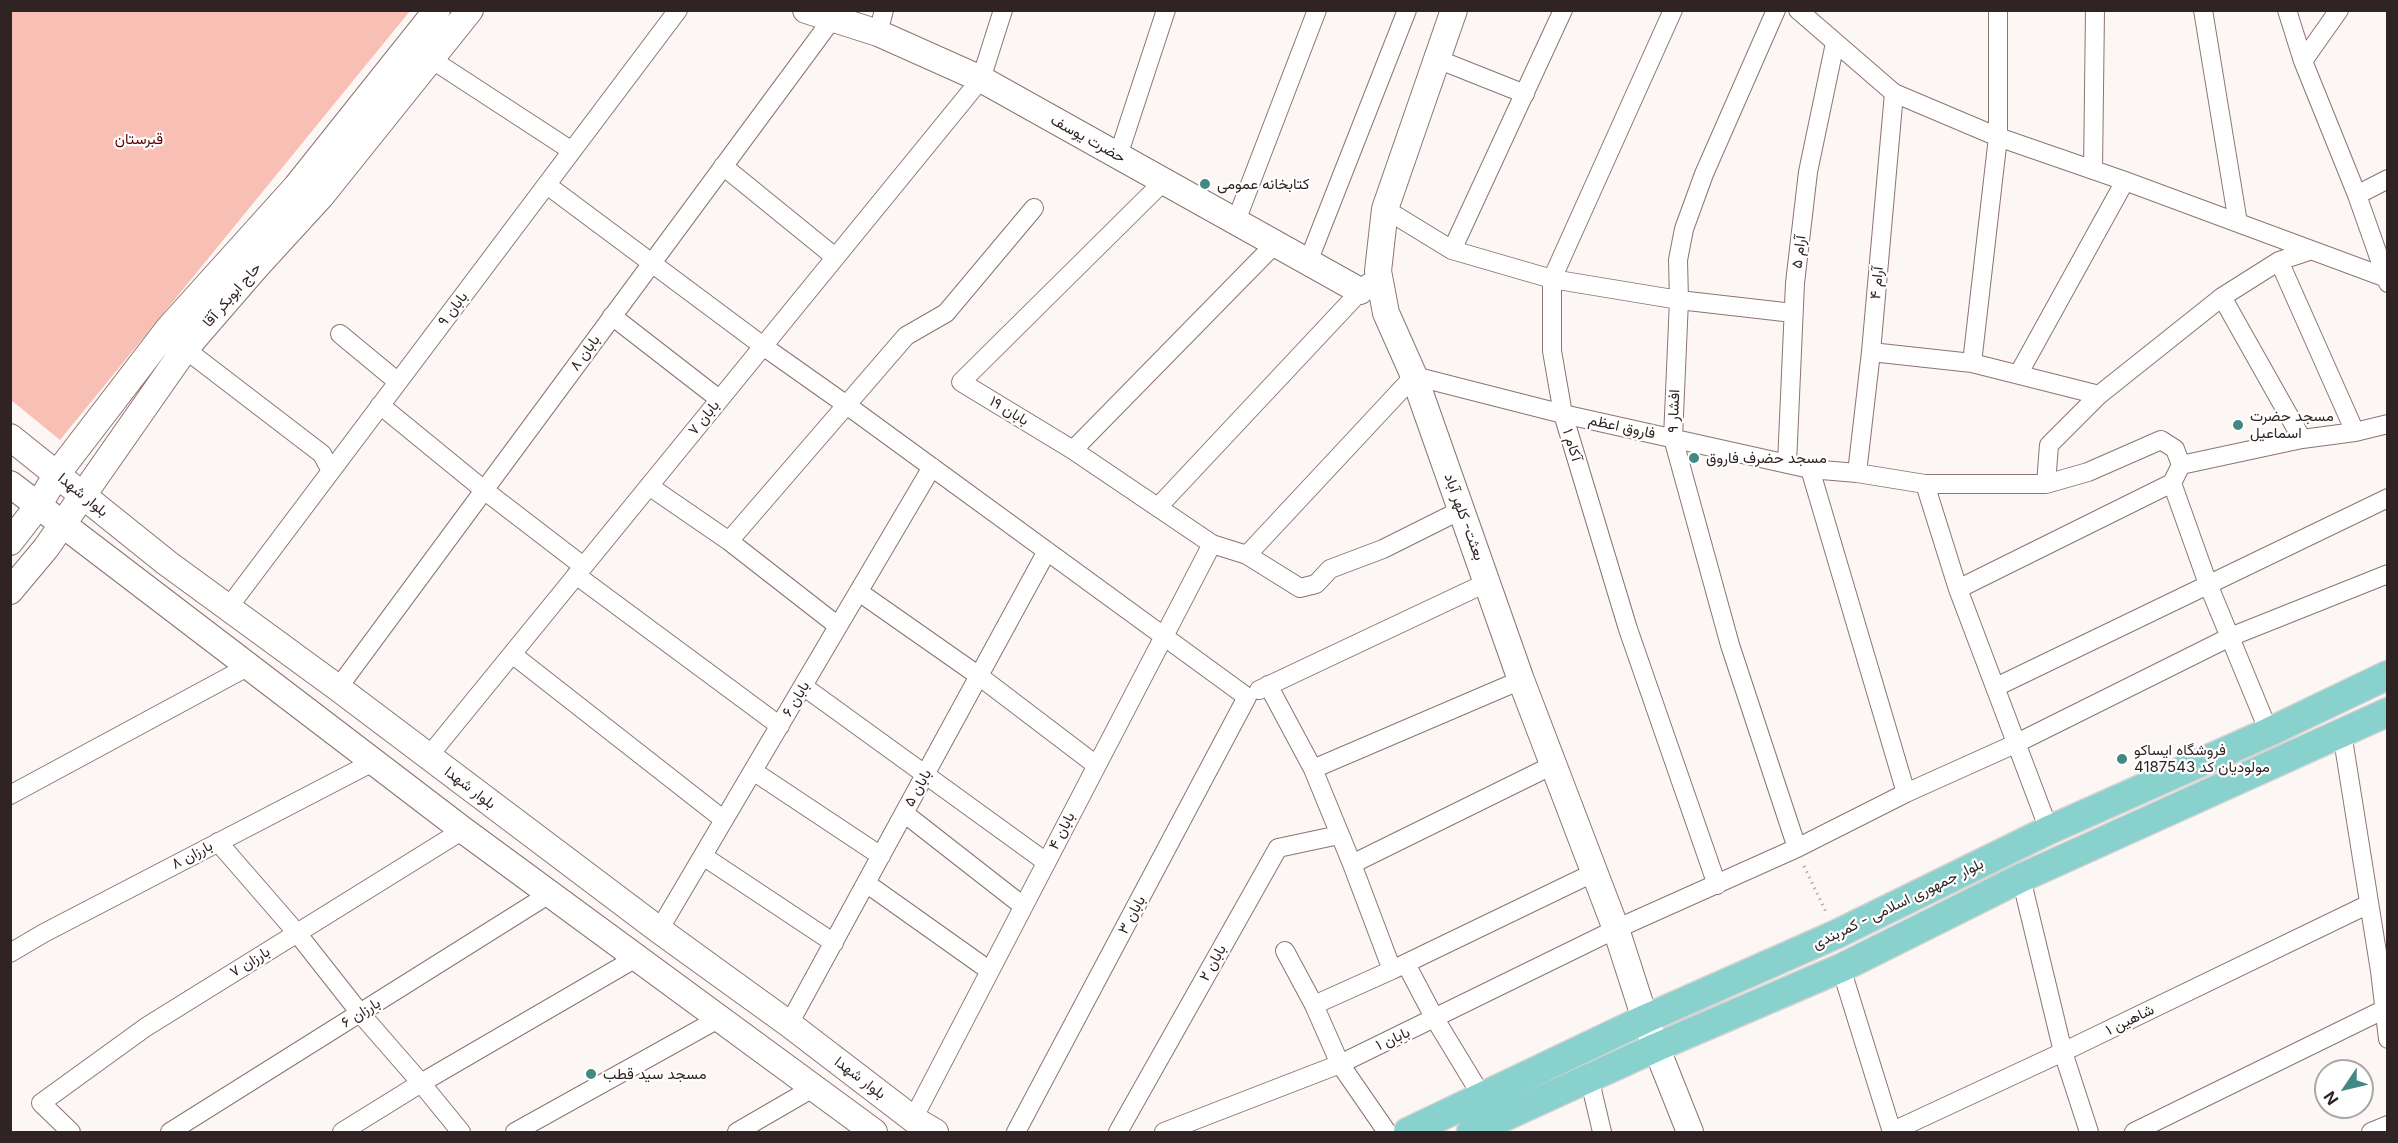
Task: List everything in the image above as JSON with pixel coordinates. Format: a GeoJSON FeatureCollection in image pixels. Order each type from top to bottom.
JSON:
{"type":"FeatureCollection","features":[{"type":"Feature","properties":{"kind":"main road","name":"حاج ابوبکر آقا"},"geometry":{"type":"LineString","coordinates":[[10,542],[38,506],[57,474],[169,328],[296,187],[437,10]]}},
{"type":"Feature","properties":{"kind":"main road","name":"حاج ابوبکر آقا"},"geometry":{"type":"LineString","coordinates":[[10,591],[62,524],[185,349],[321,196],[470,10]]}},
{"type":"Feature","properties":{"kind":"main road","name":"حضرت یوسف"},"geometry":{"type":"LineString","coordinates":[[806,10],[833,18],[881,22],[1360,291]]}},
{"type":"Feature","properties":{"kind":"main road","name":"بعثت- کلهر آباد"},"geometry":{"type":"LineString","coordinates":[[1454,10],[1385,209],[1378,271],[1386,313],[1414,376],[1521,680],[1616,929],[1645,1019],[1690,1132]]}},
{"type":"Feature","properties":{"kind":"main road","name":"بلوار شهدا"},"geometry":{"type":"LineString","coordinates":[[10,437],[168,563],[659,930],[789,1024],[913,1119],[935,1132]]}},
{"type":"Feature","properties":{"kind":"main road"},"geometry":{"type":"LineString","coordinates":[[10,484],[463,830],[874,1132]]}},
{"type":"Feature","properties":{"kind":"main road","name":"بلوار جمهوری اسلامی - کمربندی"},"geometry":{"type":"LineString","coordinates":[[1408,1132],[1645,1019],[1837,934],[2049,830],[2270,732],[2388,675]]}},
{"type":"Feature","properties":{"kind":"main road","name":"بلوار جمهوری اسلامی - کمربندی"},"geometry":{"type":"LineString","coordinates":[[1471,1132],[1657,1047],[1840,968],[2020,878],[2388,712]]}},
{"type":"Feature","properties":{"kind":"street","name":"بابان ۹"},"geometry":{"type":"LineString","coordinates":[[228,608],[678,10]]}},
{"type":"Feature","properties":{"kind":"street"},"geometry":{"type":"LineString","coordinates":[[981,79],[1003,10]]}},
{"type":"Feature","properties":{"kind":"street"},"geometry":{"type":"LineString","coordinates":[[1118,156],[1166,10]]}},
{"type":"Feature","properties":{"kind":"street"},"geometry":{"type":"LineString","coordinates":[[1236,221],[1317,10]]}},
{"type":"Feature","properties":{"kind":"street"},"geometry":{"type":"LineString","coordinates":[[1308,262],[1407,10]]}},
{"type":"Feature","properties":{"kind":"street"},"geometry":{"type":"LineString","coordinates":[[1452,250],[1563,10]]}},
{"type":"Feature","properties":{"kind":"street","name":"آکام ۱"},"geometry":{"type":"LineString","coordinates":[[1673,10],[1552,279],[1551,351],[1563,414],[1628,629],[1717,885]]}},
{"type":"Feature","properties":{"kind":"street","name":"افشار ۹"},"geometry":{"type":"LineString","coordinates":[[1776,10],[1704,174],[1684,229],[1678,260],[1679,300],[1673,438],[1730,645],[1797,848]]}},
{"type":"Feature","properties":{"kind":"street"},"geometry":{"type":"LineString","coordinates":[[1798,10],[1894,93],[1998,137],[2125,181],[2386,280]]}},
{"type":"Feature","properties":{"kind":"street"},"geometry":{"type":"LineString","coordinates":[[1972,363],[1998,137],[1998,10]]}},
{"type":"Feature","properties":{"kind":"street"},"geometry":{"type":"LineString","coordinates":[[2093,170],[2095,10]]}},
{"type":"Feature","properties":{"kind":"street"},"geometry":{"type":"LineString","coordinates":[[2202,10],[2238,223]]}},
{"type":"Feature","properties":{"kind":"street"},"geometry":{"type":"LineString","coordinates":[[2287,10],[2303,61],[2357,195],[2386,280]]}},
{"type":"Feature","properties":{"kind":"street"},"geometry":{"type":"LineString","coordinates":[[2303,61],[2339,10]]}},
{"type":"Feature","properties":{"kind":"street","name":"بابان ۸"},"geometry":{"type":"LineString","coordinates":[[338,688],[833,18]]}},
{"type":"Feature","properties":{"kind":"street","name":"آرام ۵"},"geometry":{"type":"LineString","coordinates":[[1787,464],[1793,313],[1808,172],[1835,44]]}},
{"type":"Feature","properties":{"kind":"street"},"geometry":{"type":"LineString","coordinates":[[431,59],[572,151]]}},
{"type":"Feature","properties":{"kind":"street"},"geometry":{"type":"LineString","coordinates":[[1437,59],[1525,94]]}},
{"type":"Feature","properties":{"kind":"street","name":"بابان ۷"},"geometry":{"type":"LineString","coordinates":[[428,757],[981,79]]}},
{"type":"Feature","properties":{"kind":"street","name":"آرام ۴"},"geometry":{"type":"LineString","coordinates":[[1857,473],[1871,352],[1894,93]]}},
{"type":"Feature","properties":{"kind":"street"},"geometry":{"type":"LineString","coordinates":[[723,166],[835,257]]}},
{"type":"Feature","properties":{"kind":"street"},"geometry":{"type":"LineString","coordinates":[[2357,195],[2388,179]]}},
{"type":"Feature","properties":{"kind":"street","name":"بابان ۱۹"},"geometry":{"type":"LineString","coordinates":[[1164,181],[961,382],[1073,450],[1212,544],[1247,555],[1300,588],[1316,584],[1330,569],[1383,549],[1461,510]]}},
{"type":"Feature","properties":{"kind":"street"},"geometry":{"type":"LineString","coordinates":[[2019,373],[2125,181]]}},
{"type":"Feature","properties":{"kind":"street"},"geometry":{"type":"LineString","coordinates":[[547,185],[763,346],[1247,697],[1488,582]]}},
{"type":"Feature","properties":{"kind":"street"},"geometry":{"type":"LineString","coordinates":[[729,541],[848,406],[906,336],[946,313],[1034,208]]}},
{"type":"Feature","properties":{"kind":"street"},"geometry":{"type":"LineString","coordinates":[[1385,209],[1452,250],[1552,279],[1679,300],[1793,313]]}},
{"type":"Feature","properties":{"kind":"street"},"geometry":{"type":"LineString","coordinates":[[1073,450],[1275,244]]}},
{"type":"Feature","properties":{"kind":"street"},"geometry":{"type":"LineString","coordinates":[[2046,484],[2049,445],[2099,395],[2222,297],[2279,261],[2309,251]]}},
{"type":"Feature","properties":{"kind":"street"},"geometry":{"type":"LineString","coordinates":[[2279,261],[2355,432]]}},
{"type":"Feature","properties":{"kind":"street"},"geometry":{"type":"LineString","coordinates":[[1158,507],[1378,271]]}},
{"type":"Feature","properties":{"kind":"street"},"geometry":{"type":"LineString","coordinates":[[2222,297],[2302,439]]}},
{"type":"Feature","properties":{"kind":"street"},"geometry":{"type":"LineString","coordinates":[[612,316],[719,399]]}},
{"type":"Feature","properties":{"kind":"street"},"geometry":{"type":"LineString","coordinates":[[340,334],[398,382]]}},
{"type":"Feature","properties":{"kind":"street"},"geometry":{"type":"LineString","coordinates":[[185,349],[322,454],[331,471]]}},
{"type":"Feature","properties":{"kind":"street"},"geometry":{"type":"LineString","coordinates":[[1871,352],[1972,363],[2099,395]]}},
{"type":"Feature","properties":{"kind":"street"},"geometry":{"type":"LineString","coordinates":[[1247,555],[1414,376]]}},
{"type":"Feature","properties":{"kind":"street","name":"فاروق اعظم"},"geometry":{"type":"LineString","coordinates":[[1414,376],[1563,414],[1810,469],[1857,473],[1924,484],[2046,484],[2088,471],[2161,440],[2175,449],[2181,465]]}},
{"type":"Feature","properties":{"kind":"street"},"geometry":{"type":"LineString","coordinates":[[380,405],[580,571],[780,726]]}},
{"type":"Feature","properties":{"kind":"street"},"geometry":{"type":"LineString","coordinates":[[1958,589],[2172,483],[2181,465],[2302,439],[2355,432],[2388,424]]}},
{"type":"Feature","properties":{"kind":"street","name":"بابان ۶"},"geometry":{"type":"LineString","coordinates":[[659,930],[932,467]]}},
{"type":"Feature","properties":{"kind":"street"},"geometry":{"type":"LineString","coordinates":[[1810,469],[1906,794]]}},
{"type":"Feature","properties":{"kind":"street"},"geometry":{"type":"LineString","coordinates":[[2172,483],[2208,584],[2270,732]]}},
{"type":"Feature","properties":{"kind":"street"},"geometry":{"type":"LineString","coordinates":[[1924,484],[1958,589],[2049,830]]}},
{"type":"Feature","properties":{"kind":"street"},"geometry":{"type":"LineString","coordinates":[[649,486],[729,541],[838,626]]}},
{"type":"Feature","properties":{"kind":"street"},"geometry":{"type":"LineString","coordinates":[[1996,687],[2388,498]]}},
{"type":"Feature","properties":{"kind":"street","name":"بابان ۴"},"geometry":{"type":"LineString","coordinates":[[913,1119],[1212,544]]}},
{"type":"Feature","properties":{"kind":"street","name":"بابان ۵"},"geometry":{"type":"LineString","coordinates":[[789,1024],[1047,551]]}},
{"type":"Feature","properties":{"kind":"street","name":"بابان ۱"},"geometry":{"type":"LineString","coordinates":[[1164,1132],[1340,1064],[1616,929],[1797,848],[1906,794],[2015,744],[2230,637],[2388,574]]}},
{"type":"Feature","properties":{"kind":"street"},"geometry":{"type":"LineString","coordinates":[[859,592],[979,676],[1096,765]]}},
{"type":"Feature","properties":{"kind":"street"},"geometry":{"type":"LineString","coordinates":[[512,654],[724,820]]}},
{"type":"Feature","properties":{"kind":"street"},"geometry":{"type":"LineString","coordinates":[[10,795],[249,666]]}},
{"type":"Feature","properties":{"kind":"street"},"geometry":{"type":"LineString","coordinates":[[1313,770],[1521,680]]}},
{"type":"Feature","properties":{"kind":"street"},"geometry":{"type":"LineString","coordinates":[[1269,685],[1313,770],[1339,835],[1399,967],[1435,1019],[1483,1098]]}},
{"type":"Feature","properties":{"kind":"street"},"geometry":{"type":"LineString","coordinates":[[803,686],[1046,862]]}},
{"type":"Feature","properties":{"kind":"street","name":"بابان ۳"},"geometry":{"type":"LineString","coordinates":[[1016,1132],[1247,697]]}},
{"type":"Feature","properties":{"kind":"street"},"geometry":{"type":"LineString","coordinates":[[2342,733],[2369,904],[2384,970],[2388,1039]]}},
{"type":"Feature","properties":{"kind":"street","name":"بارزان ۸"},"geometry":{"type":"LineString","coordinates":[[10,953],[44,933],[375,761]]}},
{"type":"Feature","properties":{"kind":"street"},"geometry":{"type":"LineString","coordinates":[[1352,864],[1553,765]]}},
{"type":"Feature","properties":{"kind":"street"},"geometry":{"type":"LineString","coordinates":[[753,771],[881,856]]}},
{"type":"Feature","properties":{"kind":"street"},"geometry":{"type":"LineString","coordinates":[[904,813],[1023,906]]}},
{"type":"Feature","properties":{"kind":"street","name":"بارزان ۷"},"geometry":{"type":"LineString","coordinates":[[71,1132],[41,1102],[146,1027],[463,830]]}},
{"type":"Feature","properties":{"kind":"street","name":"بابان ۲"},"geometry":{"type":"LineString","coordinates":[[1118,1132],[1278,848],[1339,835]]}},
{"type":"Feature","properties":{"kind":"street"},"geometry":{"type":"LineString","coordinates":[[218,842],[297,933],[360,1013],[460,1132]]}},
{"type":"Feature","properties":{"kind":"street"},"geometry":{"type":"LineString","coordinates":[[703,856],[834,943]]}},
{"type":"Feature","properties":{"kind":"street"},"geometry":{"type":"LineString","coordinates":[[1314,1005],[1399,967],[1593,873]]}},
{"type":"Feature","properties":{"kind":"street"},"geometry":{"type":"LineString","coordinates":[[2020,878],[2063,1052],[2089,1132]]}},
{"type":"Feature","properties":{"kind":"street"},"geometry":{"type":"LineString","coordinates":[[866,883],[990,971]]}},
{"type":"Feature","properties":{"kind":"street","name":"بارزان ۶"},"geometry":{"type":"LineString","coordinates":[[170,1132],[551,893]]}},
{"type":"Feature","properties":{"kind":"street","name":"شاهین ۱"},"geometry":{"type":"LineString","coordinates":[[1892,1132],[2369,904]]}},
{"type":"Feature","properties":{"kind":"street"},"geometry":{"type":"LineString","coordinates":[[1285,951],[1314,1005],[1340,1064],[1387,1132]]}},
{"type":"Feature","properties":{"kind":"street"},"geometry":{"type":"LineString","coordinates":[[342,1132],[421,1083],[636,958]]}},
{"type":"Feature","properties":{"kind":"street"},"geometry":{"type":"LineString","coordinates":[[1840,968],[1892,1132]]}},
{"type":"Feature","properties":{"kind":"street"},"geometry":{"type":"LineString","coordinates":[[2134,1132],[2385,1009]]}},
{"type":"Feature","properties":{"kind":"street"},"geometry":{"type":"LineString","coordinates":[[515,1132],[720,1018]]}},
{"type":"Feature","properties":{"kind":"street"},"geometry":{"type":"LineString","coordinates":[[1590,1077],[1602,1132]]}},
{"type":"Feature","properties":{"kind":"street"},"geometry":{"type":"LineString","coordinates":[[737,1132],[813,1088]]}},
{"type":"Feature","properties":{"kind":"street"},"geometry":{"type":"LineString","coordinates":[[2371,1132],[2388,1125]]}},
{"type":"Feature","properties":{"kind":"path"},"geometry":{"type":"LineString","coordinates":[[1797,848],[1837,934]]}},
{"type":"Feature","properties":{"kind":"green space","name":"قبرستان"},"geometry":{"type":"Polygon","coordinates":[[[10,11],[410,11],[60,440],[11,400],[10,11]]]}},
{"type":"Feature","properties":{"kind":"place","name":"کتابخانه عمومی"},"geometry":{"type":"Point","coordinates":[1205,184]}},
{"type":"Feature","properties":{"kind":"place","name":"مسجد حضرت اسماعیل"},"geometry":{"type":"Point","coordinates":[2238,425]}},
{"type":"Feature","properties":{"kind":"place","name":"مسجد حضرف فاروق"},"geometry":{"type":"Point","coordinates":[1694,458]}},
{"type":"Feature","properties":{"kind":"place","name":"فروشگاە ایساکو مولودیان کد 4187543"},"geometry":{"type":"Point","coordinates":[2122,759]}},
{"type":"Feature","properties":{"kind":"place","name":"مسجد سید قطب"},"geometry":{"type":"Point","coordinates":[591,1074]}}]}
